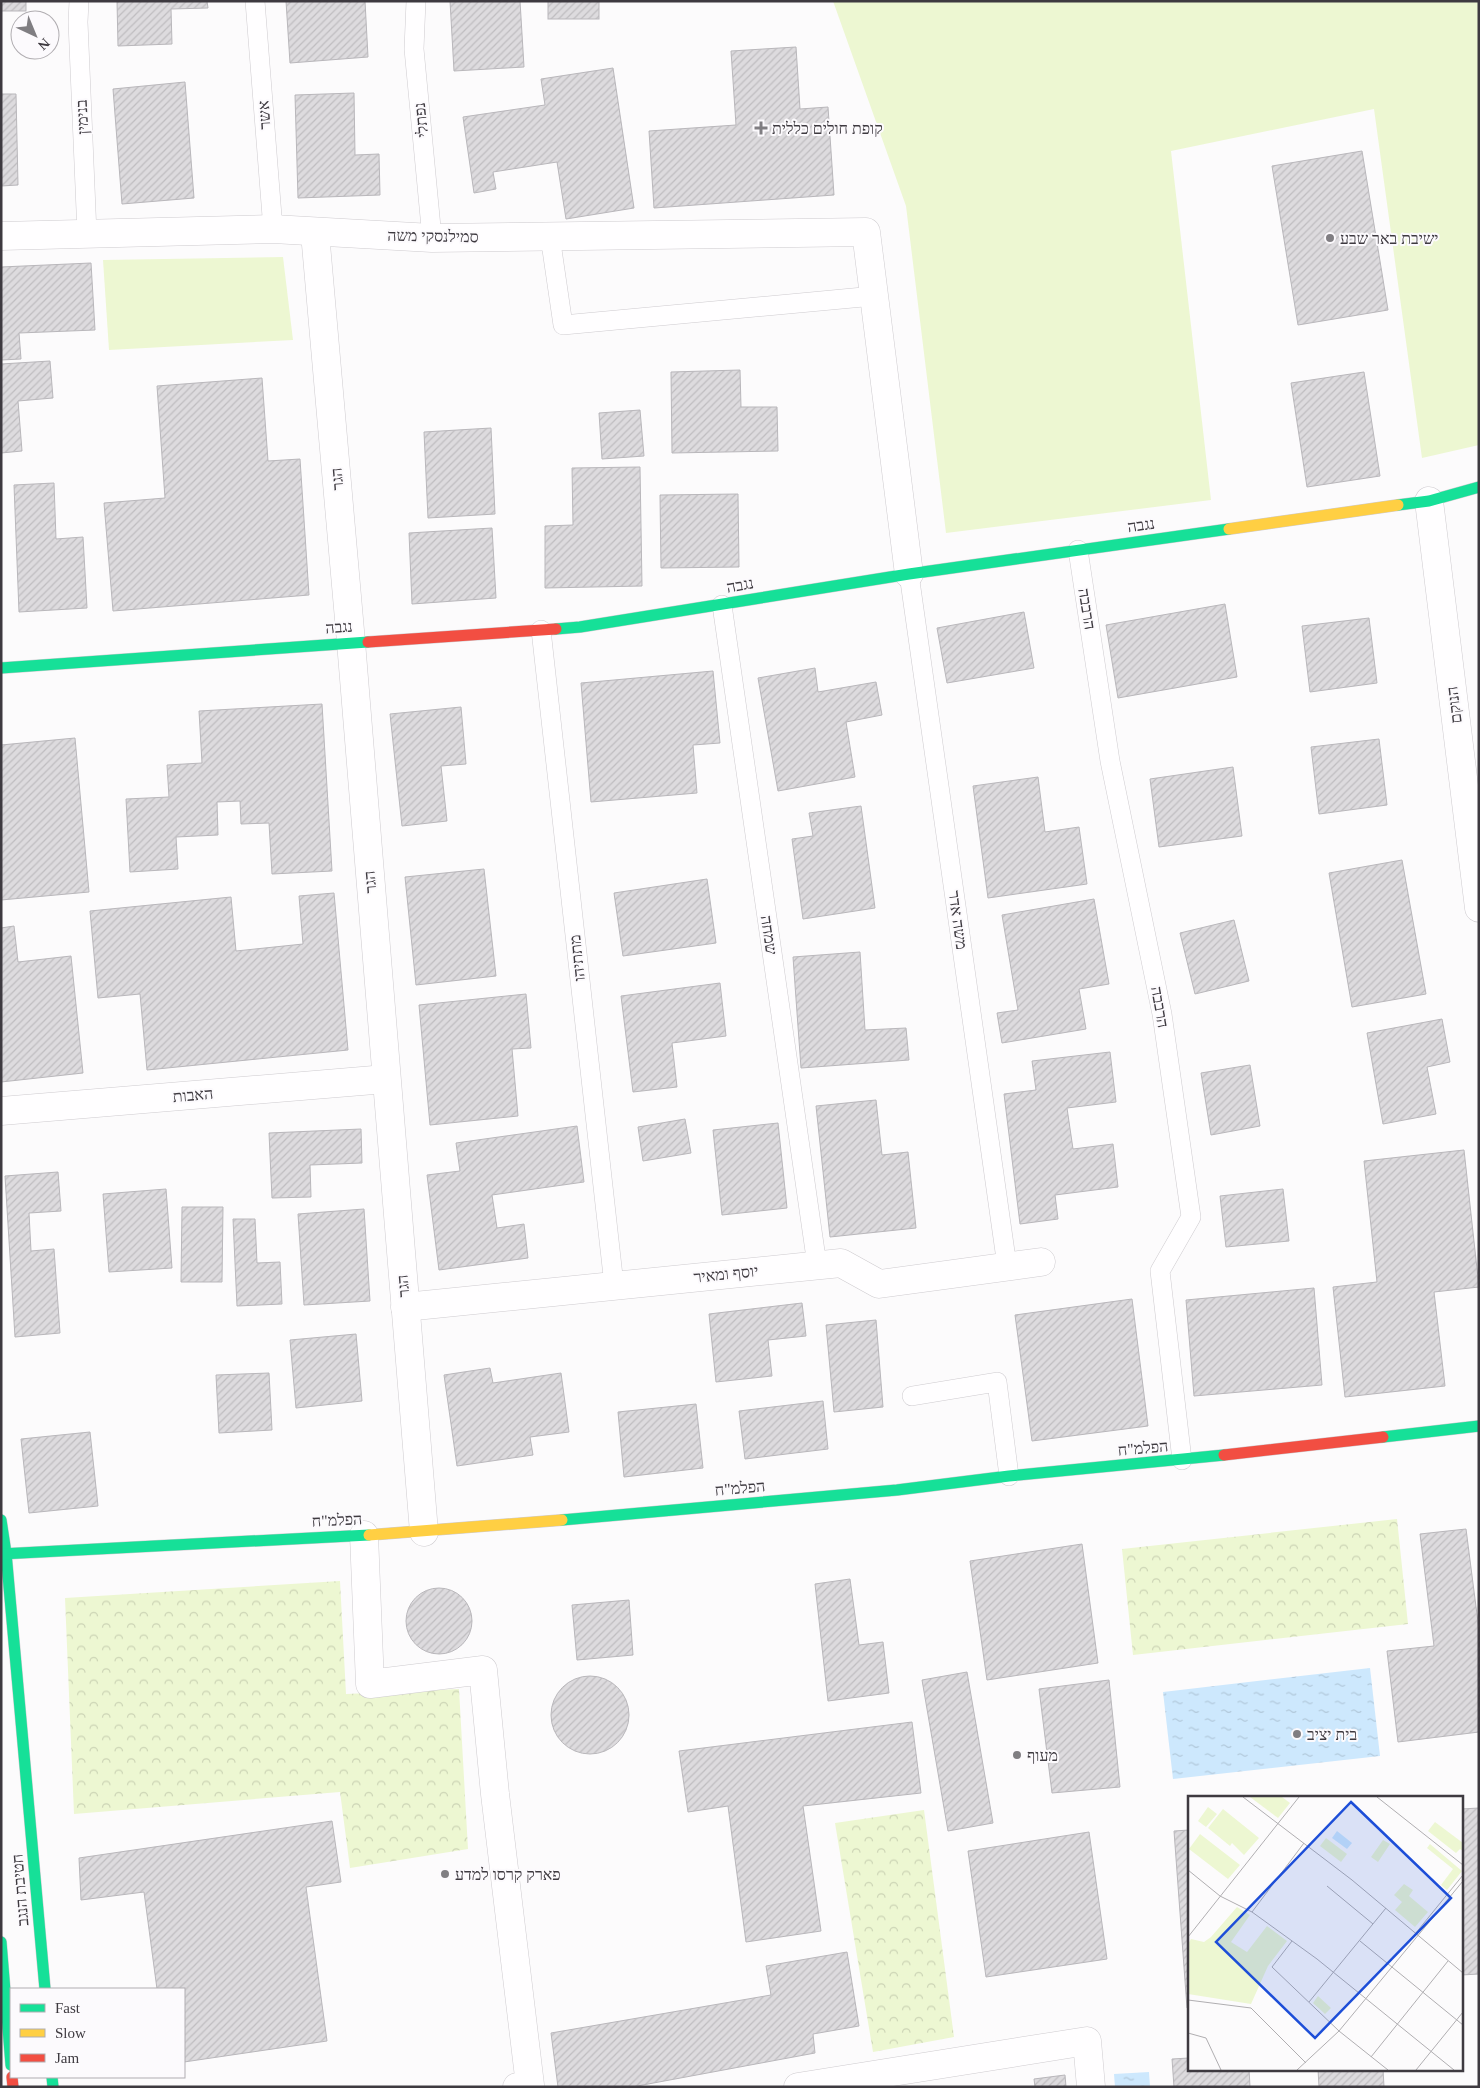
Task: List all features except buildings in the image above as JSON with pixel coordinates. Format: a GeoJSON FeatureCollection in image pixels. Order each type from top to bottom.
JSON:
{"type":"FeatureCollection","features":[{"type":"Feature","properties":{"kind":"street","name":"סמילנסקי משה"},"geometry":{"type":"LineString","coordinates":[[1,236],[273,230],[432,238],[866,232],[874,296]]}},
{"type":"Feature","properties":{"kind":"street","name":"הגר"},"geometry":{"type":"LineString","coordinates":[[315,233],[351,642],[424,1532]]}},
{"type":"Feature","properties":{"kind":"street"},"geometry":{"type":"LineString","coordinates":[[874,296],[908,574]]}},
{"type":"Feature","properties":{"kind":"street","name":"נגבה"},"geometry":{"type":"LineString","coordinates":[[1,668],[580,627],[908,574],[1429,501],[1479,487]]}},
{"type":"Feature","properties":{"kind":"street","name":"הנוקם"},"geometry":{"type":"LineString","coordinates":[[1429,501],[1479,908]]}},
{"type":"Feature","properties":{"kind":"street","name":"האבות"},"geometry":{"type":"LineString","coordinates":[[1,1111],[386,1080]]}},
{"type":"Feature","properties":{"kind":"street","name":"יוסף ומאיר"},"geometry":{"type":"LineString","coordinates":[[405,1306],[841,1263],[878,1284],[1041,1262]]}},
{"type":"Feature","properties":{"kind":"street","name":"הפלמ\"ח"},"geometry":{"type":"LineString","coordinates":[[4,1553],[424,1532],[896,1490],[1009,1476],[1182,1460],[1479,1426]]}},
{"type":"Feature","properties":{"kind":"street","name":"חטיבת הנגב"},"geometry":{"type":"LineString","coordinates":[[1,1520],[45,1988]]}},
{"type":"Feature","properties":{"kind":"street"},"geometry":{"type":"LineString","coordinates":[[364,1535],[370,1684],[483,1670],[495,1794],[530,2085],[517,2087]]}},
{"type":"Feature","properties":{"kind":"street","name":"חטיבת הנגב"},"geometry":{"type":"LineString","coordinates":[[1,1942],[10,2053]]}},
{"type":"Feature","properties":{"kind":"street"},"geometry":{"type":"LineString","coordinates":[[798,2087],[1087,2041],[1091,2087]]}},
{"type":"Feature","properties":{"kind":"lane","name":"בנימין"},"geometry":{"type":"LineString","coordinates":[[79,1],[78,22],[87,234]]}},
{"type":"Feature","properties":{"kind":"lane","name":"אשר"},"geometry":{"type":"LineString","coordinates":[[255,1],[273,230]]}},
{"type":"Feature","properties":{"kind":"lane","name":"נפתלי"},"geometry":{"type":"LineString","coordinates":[[416,1],[414,49],[432,238]]}},
{"type":"Feature","properties":{"kind":"lane"},"geometry":{"type":"LineString","coordinates":[[550,236],[563,325],[874,296]]}},
{"type":"Feature","properties":{"kind":"lane","name":"הרבבה"},"geometry":{"type":"LineString","coordinates":[[1078,550],[1110,761],[1162,1014],[1191,1217],[1160,1271],[1182,1460]]}},
{"type":"Feature","properties":{"kind":"lane","name":"משה אדר"},"geometry":{"type":"LineString","coordinates":[[908,574],[1007,1266]]}},
{"type":"Feature","properties":{"kind":"lane","name":"שמחה"},"geometry":{"type":"LineString","coordinates":[[722,605],[817,1265]]}},
{"type":"Feature","properties":{"kind":"lane","name":"מתתיהו"},"geometry":{"type":"LineString","coordinates":[[541,630],[614,1285]]}},
{"type":"Feature","properties":{"kind":"lane"},"geometry":{"type":"LineString","coordinates":[[912,1396],[997,1382],[1009,1476]]}},
{"type":"Feature","properties":{"kind":"green space"},"geometry":{"type":"Polygon","coordinates":[[[833,1],[1479,1],[1479,445],[1422,458],[1374,109],[1171,151],[1211,500],[946,533],[906,206],[833,1]]]}},
{"type":"Feature","properties":{"kind":"green space"},"geometry":{"type":"Polygon","coordinates":[[[283,257],[293,340],[109,350],[103,260],[283,257]]]}},
{"type":"Feature","properties":{"kind":"green space"},"geometry":{"type":"Polygon","coordinates":[[[1397,1519],[1408,1624],[1133,1655],[1122,1549],[1397,1519]]]}},
{"type":"Feature","properties":{"kind":"green space"},"geometry":{"type":"Polygon","coordinates":[[[340,1581],[346,1694],[459,1689],[468,1849],[350,1868],[340,1792],[74,1814],[65,1598],[340,1581]]]}},
{"type":"Feature","properties":{"kind":"green space"},"geometry":{"type":"Polygon","coordinates":[[[924,1810],[954,2037],[873,2052],[835,1823],[924,1810]]]}},
{"type":"Feature","properties":{"kind":"water"},"geometry":{"type":"Polygon","coordinates":[[[1370,1668],[1380,1756],[1173,1779],[1163,1692],[1370,1668]]]}},
{"type":"Feature","properties":{"kind":"water"},"geometry":{"type":"Polygon","coordinates":[[[1149,2072],[1150,2087],[1115,2087],[1114,2074],[1149,2072]]]}},
{"type":"Feature","properties":{"kind":"traffic: fast"},"geometry":{"type":"LineString","coordinates":[[1398,505],[1429,501],[1479,487]]}},
{"type":"Feature","properties":{"kind":"traffic: fast"},"geometry":{"type":"LineString","coordinates":[[556,629],[580,627],[909,574],[1229,529]]}},
{"type":"Feature","properties":{"kind":"traffic: fast"},"geometry":{"type":"LineString","coordinates":[[1,668],[368,642]]}},
{"type":"Feature","properties":{"kind":"traffic: fast"},"geometry":{"type":"LineString","coordinates":[[1383,1437],[1479,1426]]}},
{"type":"Feature","properties":{"kind":"traffic: fast"},"geometry":{"type":"LineString","coordinates":[[562,1520],[897,1490],[1009,1476],[1224,1455]]}},
{"type":"Feature","properties":{"kind":"traffic: fast"},"geometry":{"type":"LineString","coordinates":[[1,1520],[6,1553],[45,1988]]}},
{"type":"Feature","properties":{"kind":"traffic: fast"},"geometry":{"type":"LineString","coordinates":[[1,1554],[369,1535]]}},
{"type":"Feature","properties":{"kind":"traffic: fast"},"geometry":{"type":"LineString","coordinates":[[1,1942],[10,2053]]}},
{"type":"Feature","properties":{"kind":"traffic: fast"},"geometry":{"type":"LineString","coordinates":[[52,2078],[53,2087]]}},
{"type":"Feature","properties":{"kind":"traffic: slow"},"geometry":{"type":"LineString","coordinates":[[1229,529],[1398,505]]}},
{"type":"Feature","properties":{"kind":"traffic: slow"},"geometry":{"type":"LineString","coordinates":[[369,1535],[562,1520]]}},
{"type":"Feature","properties":{"kind":"traffic: jam"},"geometry":{"type":"LineString","coordinates":[[368,642],[556,629]]}},
{"type":"Feature","properties":{"kind":"traffic: jam"},"geometry":{"type":"LineString","coordinates":[[1224,1455],[1383,1437]]}},
{"type":"Feature","properties":{"kind":"traffic: jam"},"geometry":{"type":"LineString","coordinates":[[12,2078],[13,2087]]}},
{"type":"Feature","properties":{"kind":"place","name":"קופת חולים כללית"},"geometry":{"type":"Point","coordinates":[761,128]}},
{"type":"Feature","properties":{"kind":"place","name":"ישיבת באר שבע"},"geometry":{"type":"Point","coordinates":[1330,238]}},
{"type":"Feature","properties":{"kind":"place","name":"בית יציב"},"geometry":{"type":"Point","coordinates":[1297,1734]}},
{"type":"Feature","properties":{"kind":"place","name":"מעוף"},"geometry":{"type":"Point","coordinates":[1017,1755]}},
{"type":"Feature","properties":{"kind":"place","name":"פארק קרסו למדע"},"geometry":{"type":"Point","coordinates":[445,1874]}}]}
